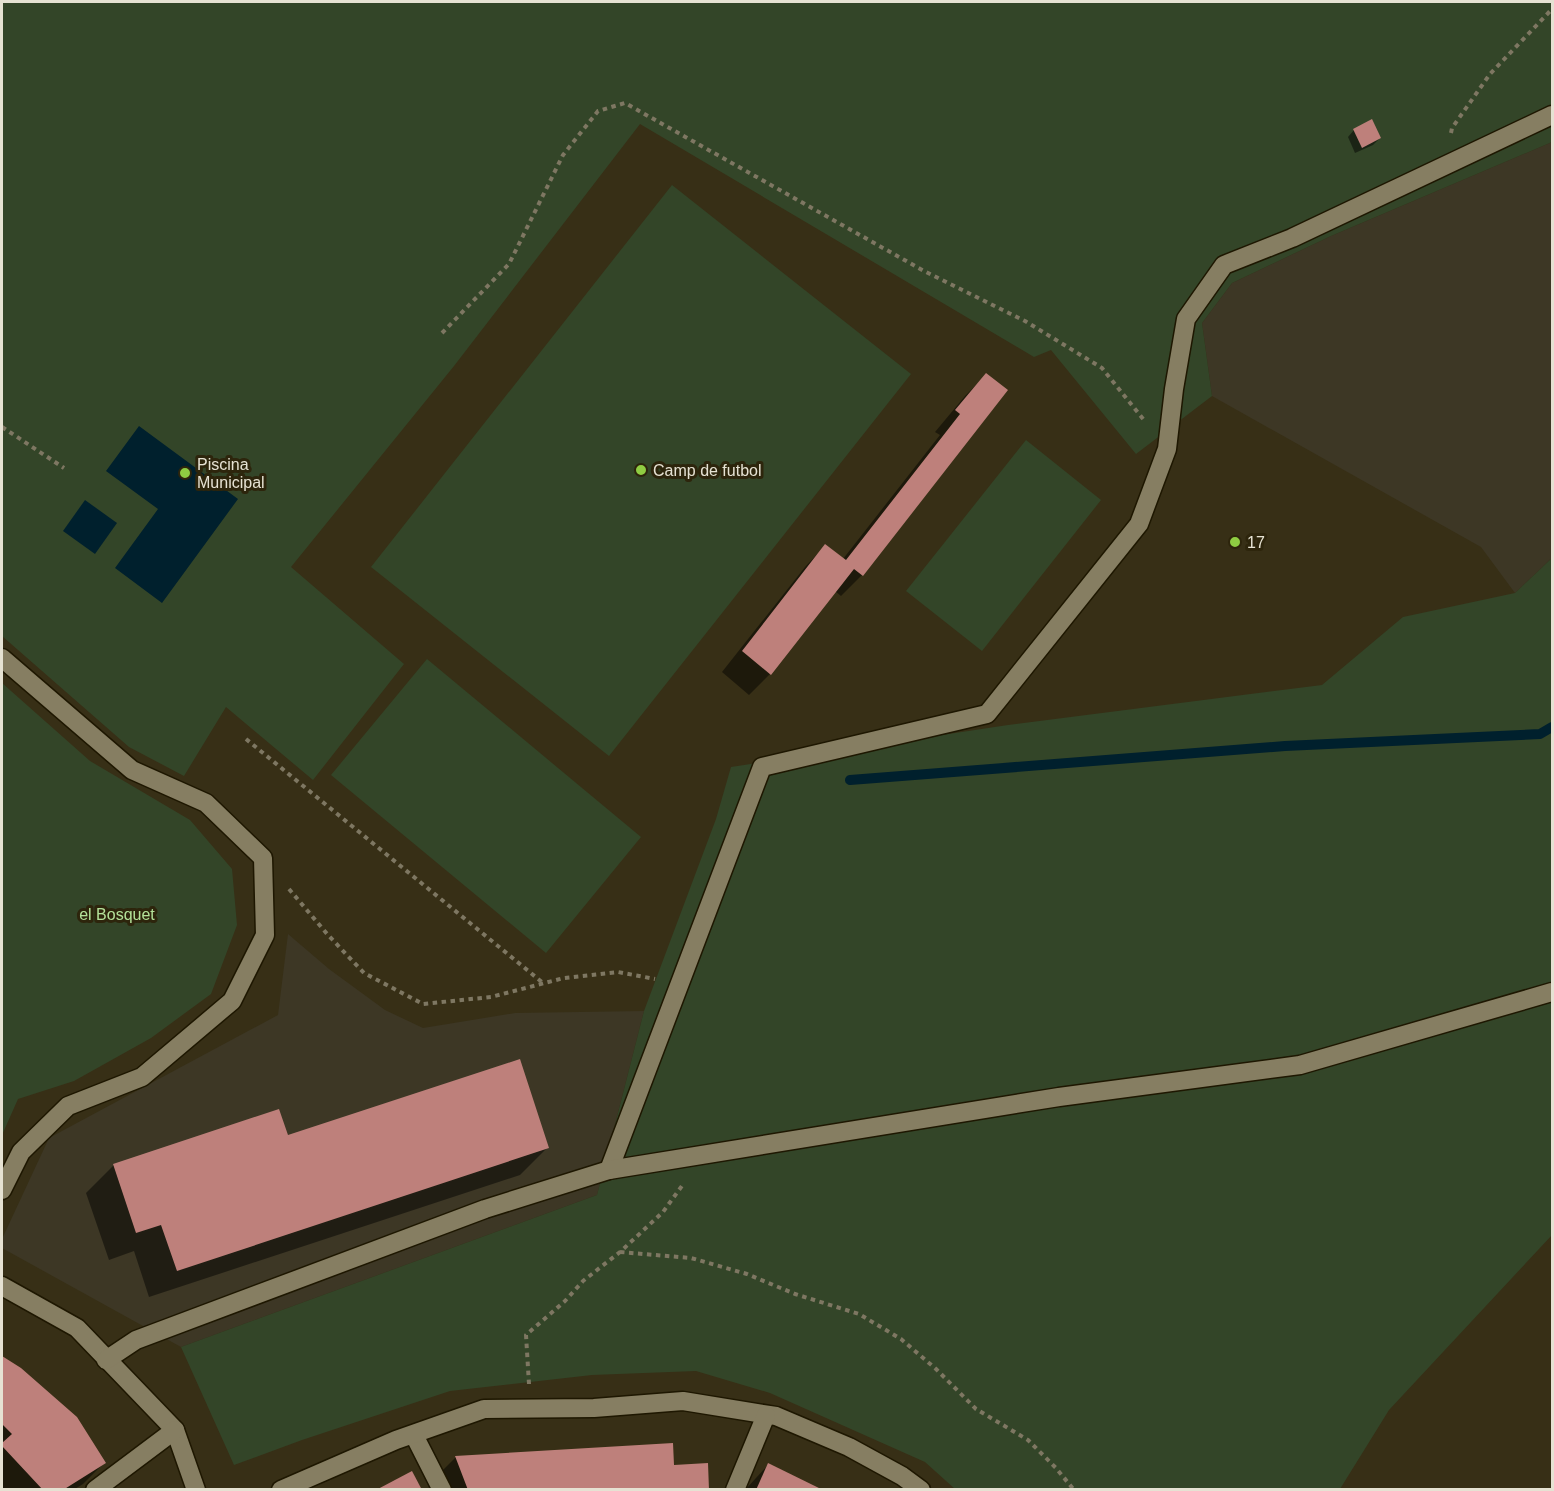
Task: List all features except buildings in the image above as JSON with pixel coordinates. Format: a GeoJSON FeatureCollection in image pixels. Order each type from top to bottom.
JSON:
{"type":"FeatureCollection","features":[{"type":"Feature","properties":{"kind":"street"},"geometry":{"type":"LineString","coordinates":[[609,1170],[762,767],[987,714],[1139,524],[1167,449],[1186,319],[1224,265],[1292,238],[1552,116]]}},
{"type":"Feature","properties":{"kind":"street"},"geometry":{"type":"LineString","coordinates":[[2,658],[132,770],[206,803],[263,858],[265,934],[232,1001],[142,1077],[68,1106],[21,1152],[2,1190]]}},
{"type":"Feature","properties":{"kind":"street"},"geometry":{"type":"LineString","coordinates":[[106,1360],[136,1340],[485,1209],[609,1170],[1059,1097],[1299,1065],[1552,992]]}},
{"type":"Feature","properties":{"kind":"street"},"geometry":{"type":"LineString","coordinates":[[2,1286],[77,1328],[175,1430],[196,1490]]}},
{"type":"Feature","properties":{"kind":"street"},"geometry":{"type":"LineString","coordinates":[[281,1490],[484,1409],[594,1408],[683,1401],[776,1416],[849,1447],[902,1476],[921,1490]]}},
{"type":"Feature","properties":{"kind":"street"},"geometry":{"type":"LineString","coordinates":[[735,1490],[766,1415]]}},
{"type":"Feature","properties":{"kind":"street"},"geometry":{"type":"LineString","coordinates":[[95,1490],[175,1430]]}},
{"type":"Feature","properties":{"kind":"street"},"geometry":{"type":"LineString","coordinates":[[414,1435],[442,1490]]}},
{"type":"Feature","properties":{"kind":"path"},"geometry":{"type":"LineString","coordinates":[[1449,164],[1452,128],[1490,74],[1552,9]]}},
{"type":"Feature","properties":{"kind":"path"},"geometry":{"type":"LineString","coordinates":[[442,333],[509,264],[563,155],[598,111],[626,103],[924,271],[1025,321],[1102,368],[1167,449]]}},
{"type":"Feature","properties":{"kind":"path"},"geometry":{"type":"LineString","coordinates":[[2,427],[64,468]]}},
{"type":"Feature","properties":{"kind":"path"},"geometry":{"type":"LineString","coordinates":[[246,739],[543,984]]}},
{"type":"Feature","properties":{"kind":"path"},"geometry":{"type":"LineString","coordinates":[[264,878],[289,889],[364,973],[423,1004],[491,997],[564,978],[618,972],[680,983]]}},
{"type":"Feature","properties":{"kind":"path"},"geometry":{"type":"LineString","coordinates":[[531,1409],[526,1335],[566,1301],[583,1281],[663,1212],[706,1154]]}},
{"type":"Feature","properties":{"kind":"path"},"geometry":{"type":"LineString","coordinates":[[620,1251],[691,1258],[747,1274],[795,1294],[860,1314],[900,1339],[936,1369],[976,1409],[1028,1440],[1074,1490]]}},
{"type":"Feature","properties":{"kind":"shaded area"},"geometry":{"type":"Polygon","coordinates":[[[1552,142],[1552,558],[1515,593],[1481,547],[1212,396],[1202,323],[1232,283],[1331,236],[1552,142]]]}},
{"type":"Feature","properties":{"kind":"shaded area"},"geometry":{"type":"Polygon","coordinates":[[[288,934],[329,969],[385,1010],[423,1028],[515,1013],[644,1011],[597,1195],[181,1347],[2,1248],[2,1239],[49,1138],[278,1015],[288,934]]]}},
{"type":"Feature","properties":{"kind":"green space"},"geometry":{"type":"Polygon","coordinates":[[[2,2],[1552,2],[1552,142],[1331,236],[1232,283],[1202,323],[1212,396],[1136,454],[1051,350],[1034,357],[640,124],[454,366],[291,567],[404,664],[313,780],[226,707],[184,776],[129,747],[2,636],[2,2]]]}},
{"type":"Feature","properties":{"kind":"green space","name":"Camp de futbol"},"geometry":{"type":"Polygon","coordinates":[[[672,185],[911,374],[609,756],[371,567],[672,185]]]}},
{"type":"Feature","properties":{"kind":"green space"},"geometry":{"type":"Polygon","coordinates":[[[1026,440],[1101,500],[982,651],[906,591],[1026,440]]]}},
{"type":"Feature","properties":{"kind":"green space"},"geometry":{"type":"Polygon","coordinates":[[[1552,558],[1552,1235],[1389,1410],[1340,1489],[955,1489],[925,1462],[770,1393],[696,1371],[592,1375],[450,1391],[234,1465],[181,1347],[597,1195],[644,1011],[716,819],[731,767],[1008,725],[1322,685],[1403,617],[1515,593],[1552,558]]]}},
{"type":"Feature","properties":{"kind":"green space"},"geometry":{"type":"Polygon","coordinates":[[[427,659],[641,837],[546,953],[331,775],[427,659]]]}},
{"type":"Feature","properties":{"kind":"green space","name":"el Bosquet"},"geometry":{"type":"Polygon","coordinates":[[[2,683],[90,761],[190,820],[232,869],[237,925],[211,994],[151,1038],[74,1081],[18,1099],[2,1135],[2,683]]]}},
{"type":"Feature","properties":{"kind":"water"},"geometry":{"type":"Polygon","coordinates":[[[139,426],[238,499],[162,603],[115,568],[158,509],[106,471],[139,426]]]}},
{"type":"Feature","properties":{"kind":"water"},"geometry":{"type":"Polygon","coordinates":[[[85,500],[117,523],[95,554],[63,531],[85,500]]]}},
{"type":"Feature","properties":{"kind":"waterway"},"geometry":{"type":"LineString","coordinates":[[850,780],[1285,746],[1540,734],[1552,727]]}},
{"type":"Feature","properties":{"kind":"place","name":"Camp de futbol"},"geometry":{"type":"Point","coordinates":[641,470]}},
{"type":"Feature","properties":{"kind":"place","name":"Piscina Municipal"},"geometry":{"type":"Point","coordinates":[185,473]}},
{"type":"Feature","properties":{"kind":"place","name":"17"},"geometry":{"type":"Point","coordinates":[1235,542]}}]}
